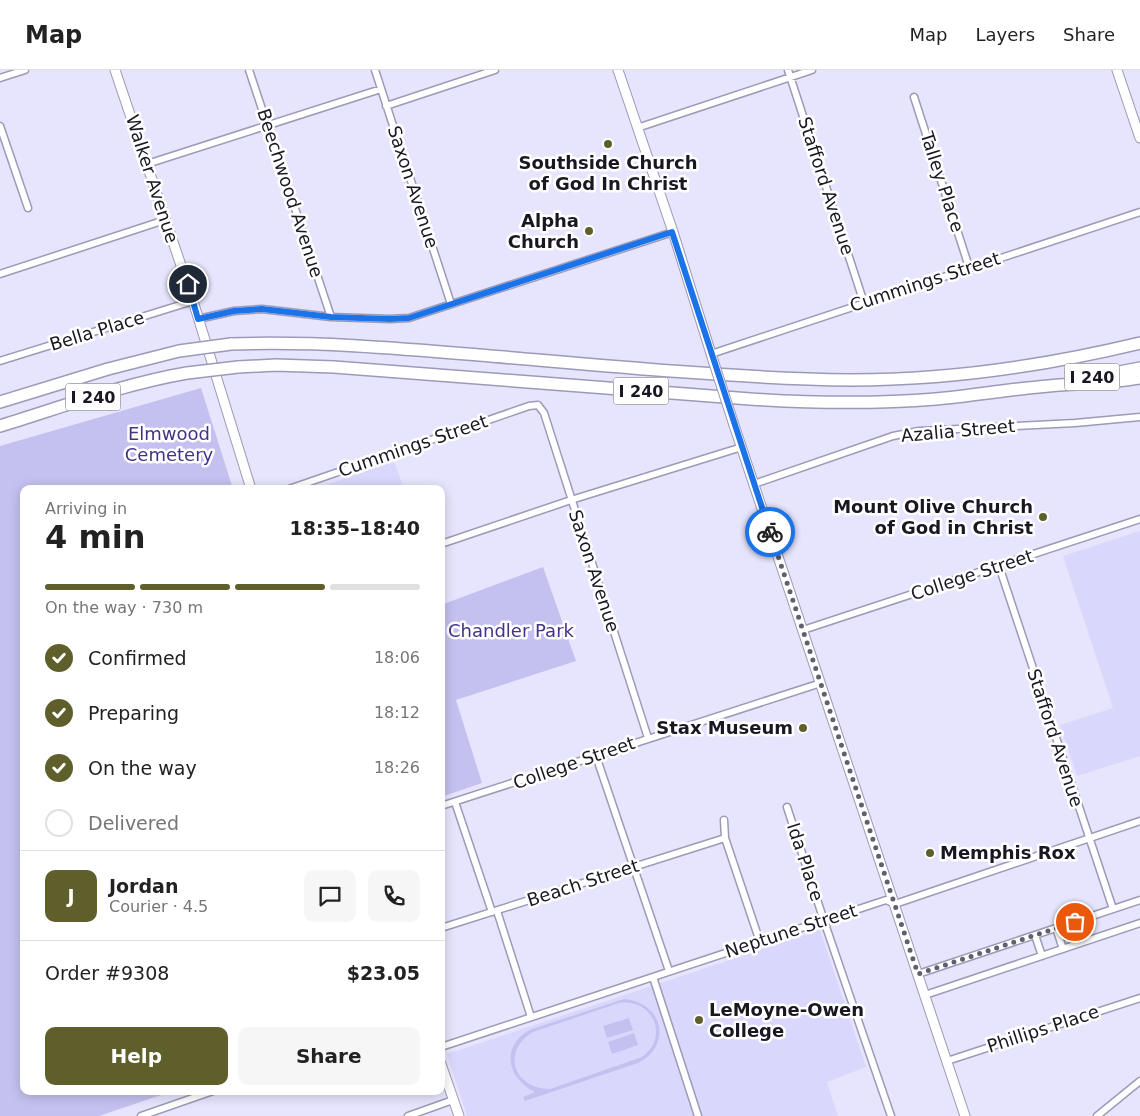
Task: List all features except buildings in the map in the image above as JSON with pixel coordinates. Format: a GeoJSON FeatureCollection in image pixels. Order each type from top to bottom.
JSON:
{"type":"FeatureCollection","features":[{"type":"Feature","properties":{"kind":"highway","name":"I 240"},"geometry":{"type":"LineString","coordinates":[[0,402],[122,365],[180,352],[231,344],[326,343],[681,371],[802,379],[845,379],[999,370],[1070,359],[1140,343]]}},
{"type":"Feature","properties":{"kind":"highway","name":"I 240"},"geometry":{"type":"LineString","coordinates":[[0,426],[163,377],[238,367],[276,365],[334,366],[784,401],[913,400],[1044,386],[1140,368]]}},
{"type":"Feature","properties":{"kind":"highway"},"geometry":{"type":"LineString","coordinates":[[1044,386],[1108,383],[1140,378]]}},
{"type":"Feature","properties":{"kind":"main road","name":"Walker Avenue"},"geometry":{"type":"LineString","coordinates":[[115,70],[193,300],[250,485]]}},
{"type":"Feature","properties":{"kind":"main road"},"geometry":{"type":"LineString","coordinates":[[618,70],[734,425],[965,1116]]}},
{"type":"Feature","properties":{"kind":"main road"},"geometry":{"type":"LineString","coordinates":[[1117,70],[1137,119],[1140,138]]}},
{"type":"Feature","properties":{"kind":"main road"},"geometry":{"type":"LineString","coordinates":[[445,1076],[458,1116]]}},
{"type":"Feature","properties":{"kind":"street"},"geometry":{"type":"LineString","coordinates":[[0,78],[25,70]]}},
{"type":"Feature","properties":{"kind":"street","name":"Beechwood Avenue"},"geometry":{"type":"LineString","coordinates":[[249,70],[331,317]]}},
{"type":"Feature","properties":{"kind":"street","name":"Saxon Avenue"},"geometry":{"type":"LineString","coordinates":[[375,70],[451,304]]}},
{"type":"Feature","properties":{"kind":"street"},"geometry":{"type":"LineString","coordinates":[[386,106],[495,70]]}},
{"type":"Feature","properties":{"kind":"street","name":"Stafford Avenue"},"geometry":{"type":"LineString","coordinates":[[788,70],[864,303]]}},
{"type":"Feature","properties":{"kind":"street"},"geometry":{"type":"LineString","coordinates":[[637,128],[812,70]]}},
{"type":"Feature","properties":{"kind":"street"},"geometry":{"type":"LineString","coordinates":[[147,164],[381,89]]}},
{"type":"Feature","properties":{"kind":"street","name":"Talley Place"},"geometry":{"type":"LineString","coordinates":[[914,97],[970,267]]}},
{"type":"Feature","properties":{"kind":"street"},"geometry":{"type":"LineString","coordinates":[[0,126],[28,208]]}},
{"type":"Feature","properties":{"kind":"street","name":"Cummings Street"},"geometry":{"type":"LineString","coordinates":[[712,357],[970,267],[1140,212]]}},
{"type":"Feature","properties":{"kind":"street"},"geometry":{"type":"LineString","coordinates":[[0,274],[165,220]]}},
{"type":"Feature","properties":{"kind":"street"},"geometry":{"type":"LineString","coordinates":[[198,319],[234,311],[262,309],[331,317],[409,318],[672,232]]}},
{"type":"Feature","properties":{"kind":"street","name":"Bella Place"},"geometry":{"type":"LineString","coordinates":[[0,362],[193,300]]}},
{"type":"Feature","properties":{"kind":"street","name":"Saxon Avenue"},"geometry":{"type":"LineString","coordinates":[[538,405],[544,413],[648,738]]}},
{"type":"Feature","properties":{"kind":"street","name":"Cummings Street"},"geometry":{"type":"LineString","coordinates":[[301,485],[529,406],[538,405]]}},
{"type":"Feature","properties":{"kind":"street","name":"Azalia Street"},"geometry":{"type":"LineString","coordinates":[[754,484],[893,436],[919,431],[1075,423],[1140,417]]}},
{"type":"Feature","properties":{"kind":"street"},"geometry":{"type":"LineString","coordinates":[[445,543],[571,500],[742,448]]}},
{"type":"Feature","properties":{"kind":"street","name":"College Street"},"geometry":{"type":"LineString","coordinates":[[803,630],[1140,519]]}},
{"type":"Feature","properties":{"kind":"street","name":"Stafford Avenue"},"geometry":{"type":"LineString","coordinates":[[999,566],[1113,909]]}},
{"type":"Feature","properties":{"kind":"street","name":"College Street"},"geometry":{"type":"LineString","coordinates":[[445,805],[821,683]]}},
{"type":"Feature","properties":{"kind":"street"},"geometry":{"type":"LineString","coordinates":[[596,756],[670,971]]}},
{"type":"Feature","properties":{"kind":"street"},"geometry":{"type":"LineString","coordinates":[[455,802],[531,1017]]}},
{"type":"Feature","properties":{"kind":"street","name":"Ida Place"},"geometry":{"type":"LineString","coordinates":[[788,807],[824,921],[891,1116]]}},
{"type":"Feature","properties":{"kind":"street"},"geometry":{"type":"LineString","coordinates":[[724,820],[725,838],[760,942]]}},
{"type":"Feature","properties":{"kind":"street","name":"Neptune Street"},"geometry":{"type":"LineString","coordinates":[[445,1046],[886,900],[895,904],[1140,821]]}},
{"type":"Feature","properties":{"kind":"street","name":"Beach Street"},"geometry":{"type":"LineString","coordinates":[[445,927],[725,838]]}},
{"type":"Feature","properties":{"kind":"street"},"geometry":{"type":"LineString","coordinates":[[918,974],[1140,900]]}},
{"type":"Feature","properties":{"kind":"street"},"geometry":{"type":"LineString","coordinates":[[925,995],[1140,923]]}},
{"type":"Feature","properties":{"kind":"street"},"geometry":{"type":"LineString","coordinates":[[1056,928],[1063,949]]}},
{"type":"Feature","properties":{"kind":"street"},"geometry":{"type":"LineString","coordinates":[[1035,935],[1042,956]]}},
{"type":"Feature","properties":{"kind":"street"},"geometry":{"type":"LineString","coordinates":[[653,976],[698,1116]]}},
{"type":"Feature","properties":{"kind":"street","name":"Phillips Place"},"geometry":{"type":"LineString","coordinates":[[947,1061],[1140,998]]}},
{"type":"Feature","properties":{"kind":"street"},"geometry":{"type":"LineString","coordinates":[[1097,1116],[1140,1081]]}},
{"type":"Feature","properties":{"kind":"street"},"geometry":{"type":"LineString","coordinates":[[141,1116],[201,1095]]}},
{"type":"Feature","properties":{"kind":"street"},"geometry":{"type":"LineString","coordinates":[[408,1116],[453,1100]]}},
{"type":"Feature","properties":{"kind":"shaded area"},"geometry":{"type":"Polygon","coordinates":[[[394,461],[403,485],[325,485],[394,461]]]}},
{"type":"Feature","properties":{"kind":"shaded area"},"geometry":{"type":"Polygon","coordinates":[[[1140,531],[1140,756],[1077,776],[1060,725],[1113,708],[1063,556],[1140,531]]]}},
{"type":"Feature","properties":{"kind":"shaded area","name":"LeMoyne-Owen College"},"geometry":{"type":"Polygon","coordinates":[[[820,930],[866,1067],[827,1082],[838,1116],[467,1116],[447,1054],[820,930]]]}},
{"type":"Feature","properties":{"kind":"green space","name":"Elmwood Cemetery"},"geometry":{"type":"Polygon","coordinates":[[[201,388],[232,485],[20,485],[20,1095],[161,1095],[99,1116],[0,1116],[0,446],[201,388]]]}},
{"type":"Feature","properties":{"kind":"green space","name":"Chandler Park"},"geometry":{"type":"Polygon","coordinates":[[[543,567],[576,661],[456,700],[482,783],[445,796],[445,604],[543,567]]]}},
{"type":"Feature","properties":{"kind":"green space"},"geometry":{"type":"Polygon","coordinates":[[[624,999],[637,1002],[648,1008],[655,1016],[659,1025],[659,1036],[656,1046],[649,1055],[638,1063],[525,1101],[523,1097],[535,1092],[525,1086],[513,1070],[511,1052],[515,1043],[522,1035],[532,1029],[624,999]],[[619,1003],[533,1032],[523,1040],[517,1049],[515,1058],[516,1068],[520,1076],[527,1083],[550,1089],[642,1057],[650,1049],[655,1039],[656,1030],[654,1021],[649,1013],[631,1003],[619,1003]]]}},
{"type":"Feature","properties":{"kind":"green space"},"geometry":{"type":"Polygon","coordinates":[[[629,1018],[633,1030],[607,1038],[603,1026],[629,1018]]]}},
{"type":"Feature","properties":{"kind":"green space"},"geometry":{"type":"Polygon","coordinates":[[[634,1033],[638,1045],[612,1054],[608,1042],[634,1033]]]}},
{"type":"Feature","properties":{"kind":"way so far"},"geometry":{"type":"LineString","coordinates":[[770,532],[918,974],[1075,922]]}},
{"type":"Feature","properties":{"kind":"place","name":"Southside Church of God In Christ"},"geometry":{"type":"Point","coordinates":[608,144]}},
{"type":"Feature","properties":{"kind":"place","name":"Alpha Church"},"geometry":{"type":"Point","coordinates":[589,231]}},
{"type":"Feature","properties":{"kind":"place","name":"Mount Olive Church of God in Christ"},"geometry":{"type":"Point","coordinates":[1043,517]}},
{"type":"Feature","properties":{"kind":"place","name":"Stax Museum"},"geometry":{"type":"Point","coordinates":[803,728]}},
{"type":"Feature","properties":{"kind":"place","name":"Memphis Rox"},"geometry":{"type":"Point","coordinates":[930,853]}},
{"type":"Feature","properties":{"kind":"place","name":"LeMoyne-Owen College"},"geometry":{"type":"Point","coordinates":[699,1020]}},
{"type":"Feature","properties":{"kind":"route"},"geometry":{"type":"LineString","coordinates":[[188,284],[198,319],[234,311],[262,309],[331,317],[409,318],[672,232],[770,532]]}}]}
